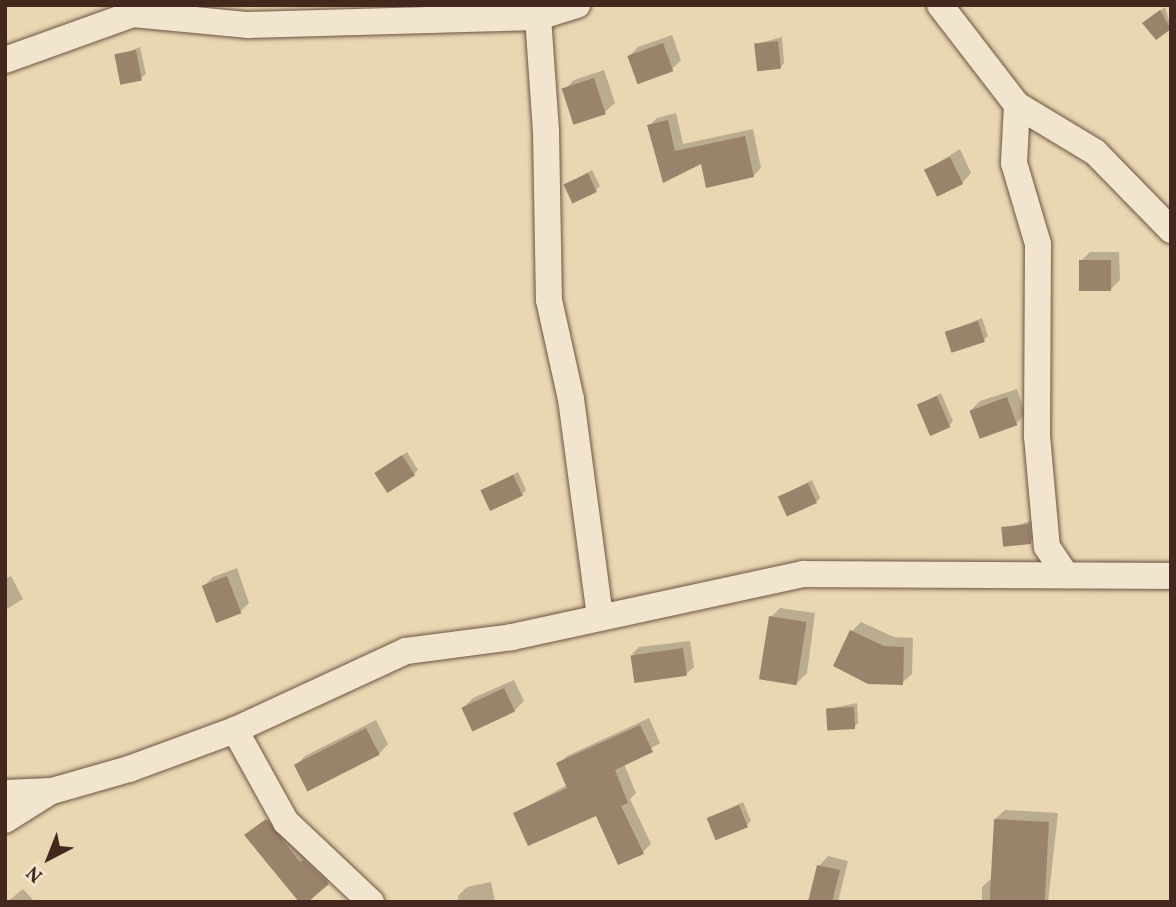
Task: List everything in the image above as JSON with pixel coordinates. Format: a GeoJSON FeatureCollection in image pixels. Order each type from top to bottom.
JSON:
{"type":"FeatureCollection","features":[{"type":"Feature","properties":{"kind":"street"},"geometry":{"type":"LineString","coordinates":[[5,60],[128,8],[248,25],[538,18],[577,5]]}},
{"type":"Feature","properties":{"kind":"street"},"geometry":{"type":"LineString","coordinates":[[940,5],[1017,105],[1095,152],[1171,230]]}},
{"type":"Feature","properties":{"kind":"street"},"geometry":{"type":"LineString","coordinates":[[538,18],[546,131],[549,300],[571,400],[600,616]]}},
{"type":"Feature","properties":{"kind":"street"},"geometry":{"type":"LineString","coordinates":[[1017,105],[1014,163],[1038,244],[1037,436],[1048,547],[1066,575]]}},
{"type":"Feature","properties":{"kind":"street"},"geometry":{"type":"LineString","coordinates":[[5,793],[52,790],[129,769],[235,730],[406,651],[512,636],[803,574],[1171,576]]}},
{"type":"Feature","properties":{"kind":"street"},"geometry":{"type":"LineString","coordinates":[[235,730],[286,822],[371,902]]}},
{"type":"Feature","properties":{"kind":"street"},"geometry":{"type":"LineString","coordinates":[[5,820],[52,790]]}},
{"type":"Feature","properties":{"kind":"building"},"geometry":{"type":"Polygon","coordinates":[[[1160,10],[1171,29],[1156,40],[1142,23],[1160,10]]]}},
{"type":"Feature","properties":{"kind":"building"},"geometry":{"type":"Polygon","coordinates":[[[778,41],[781,69],[757,71],[754,44],[778,41]]]}},
{"type":"Feature","properties":{"kind":"building"},"geometry":{"type":"Polygon","coordinates":[[[663,43],[673,71],[638,84],[627,56],[663,43]]]}},
{"type":"Feature","properties":{"kind":"building"},"geometry":{"type":"Polygon","coordinates":[[[136,50],[142,80],[120,85],[114,54],[136,50]]]}},
{"type":"Feature","properties":{"kind":"building"},"geometry":{"type":"Polygon","coordinates":[[[594,78],[606,114],[573,125],[562,89],[594,78]]]}},
{"type":"Feature","properties":{"kind":"building"},"geometry":{"type":"Polygon","coordinates":[[[668,120],[675,151],[745,136],[754,177],[706,188],[701,164],[663,183],[647,125],[668,120]]]}},
{"type":"Feature","properties":{"kind":"building"},"geometry":{"type":"Polygon","coordinates":[[[950,157],[963,184],[937,197],[924,170],[950,157]]]}},
{"type":"Feature","properties":{"kind":"building"},"geometry":{"type":"Polygon","coordinates":[[[588,173],[597,192],[572,203],[564,184],[588,173]]]}},
{"type":"Feature","properties":{"kind":"building"},"geometry":{"type":"Polygon","coordinates":[[[1079,260],[1111,260],[1111,291],[1079,291],[1079,260]]]}},
{"type":"Feature","properties":{"kind":"building"},"geometry":{"type":"Polygon","coordinates":[[[978,321],[985,342],[952,353],[945,332],[978,321]]]}},
{"type":"Feature","properties":{"kind":"building"},"geometry":{"type":"Polygon","coordinates":[[[937,396],[950,427],[930,436],[917,405],[937,396]]]}},
{"type":"Feature","properties":{"kind":"building"},"geometry":{"type":"Polygon","coordinates":[[[1007,397],[1017,425],[980,439],[969,411],[1007,397]]]}},
{"type":"Feature","properties":{"kind":"building"},"geometry":{"type":"Polygon","coordinates":[[[402,455],[415,475],[387,493],[374,473],[402,455]]]}},
{"type":"Feature","properties":{"kind":"building"},"geometry":{"type":"Polygon","coordinates":[[[513,475],[523,496],[490,511],[480,490],[513,475]]]}},
{"type":"Feature","properties":{"kind":"building"},"geometry":{"type":"Polygon","coordinates":[[[808,483],[817,503],[787,517],[778,496],[808,483]]]}},
{"type":"Feature","properties":{"kind":"building"},"geometry":{"type":"Polygon","coordinates":[[[1029,524],[1031,544],[1003,547],[1001,527],[1029,524]]]}},
{"type":"Feature","properties":{"kind":"building"},"geometry":{"type":"Polygon","coordinates":[[[227,576],[241,613],[216,623],[202,586],[227,576]]]}},
{"type":"Feature","properties":{"kind":"building"},"geometry":{"type":"Polygon","coordinates":[[[769,616],[807,622],[797,685],[759,679],[769,616]]]}},
{"type":"Feature","properties":{"kind":"building"},"geometry":{"type":"Polygon","coordinates":[[[850,630],[884,646],[904,647],[903,685],[868,684],[833,666],[850,630]]]}},
{"type":"Feature","properties":{"kind":"building"},"geometry":{"type":"Polygon","coordinates":[[[683,648],[687,676],[634,683],[631,655],[683,648]]]}},
{"type":"Feature","properties":{"kind":"building"},"geometry":{"type":"Polygon","coordinates":[[[504,688],[515,712],[472,731],[461,708],[504,688]]]}},
{"type":"Feature","properties":{"kind":"building"},"geometry":{"type":"Polygon","coordinates":[[[854,707],[855,729],[827,730],[826,708],[854,707]]]}},
{"type":"Feature","properties":{"kind":"building"},"geometry":{"type":"Polygon","coordinates":[[[640,725],[653,752],[615,770],[628,803],[621,806],[644,854],[618,865],[596,816],[528,846],[513,813],[567,788],[556,763],[640,725]]]}},
{"type":"Feature","properties":{"kind":"building"},"geometry":{"type":"Polygon","coordinates":[[[366,728],[380,755],[307,792],[294,765],[366,728]]]}},
{"type":"Feature","properties":{"kind":"building"},"geometry":{"type":"Polygon","coordinates":[[[739,805],[748,827],[716,840],[707,818],[739,805]]]}},
{"type":"Feature","properties":{"kind":"building"},"geometry":{"type":"Polygon","coordinates":[[[266,819],[300,862],[303,860],[329,884],[308,902],[299,902],[244,835],[266,819]]]}},
{"type":"Feature","properties":{"kind":"building"},"geometry":{"type":"Polygon","coordinates":[[[994,819],[1049,822],[1045,902],[990,902],[994,819]]]}},
{"type":"Feature","properties":{"kind":"building"},"geometry":{"type":"Polygon","coordinates":[[[817,865],[840,870],[832,902],[808,902],[817,865]]]}}]}
